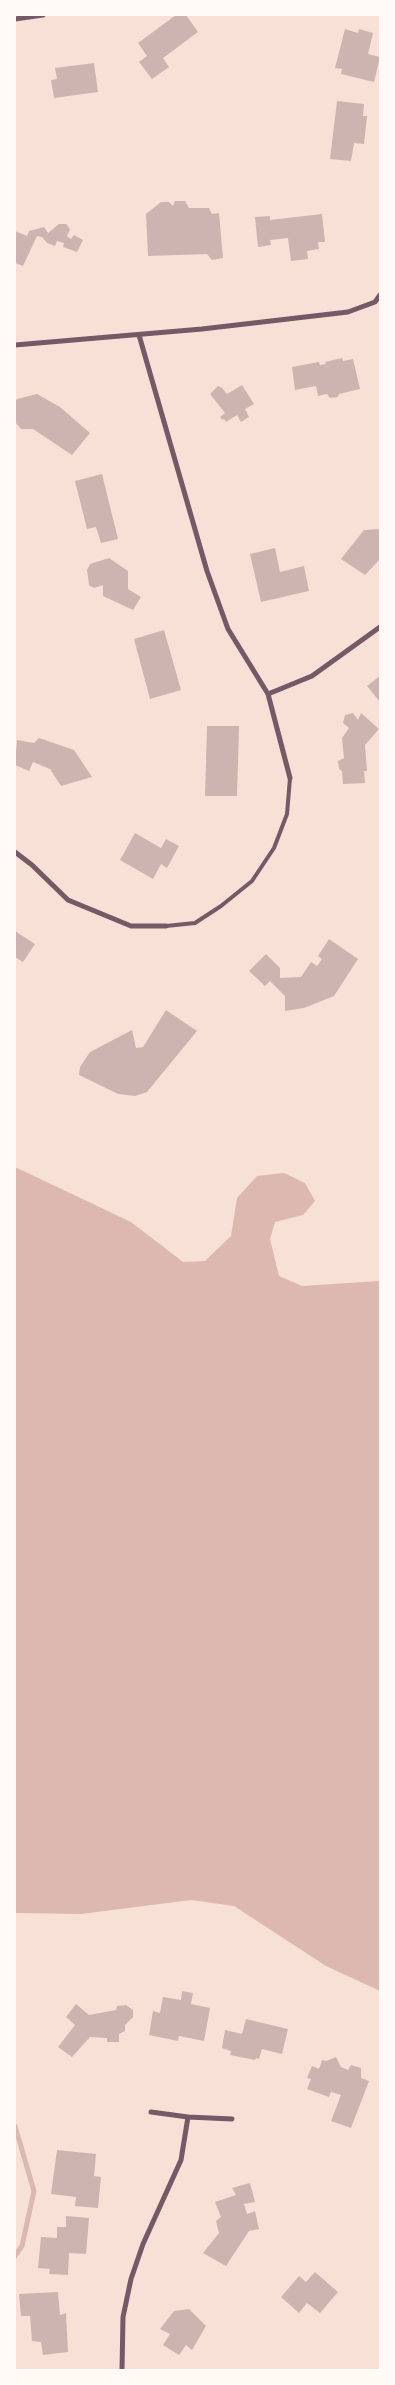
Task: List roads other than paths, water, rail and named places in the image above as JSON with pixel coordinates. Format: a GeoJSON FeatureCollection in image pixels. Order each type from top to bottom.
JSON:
{"type":"FeatureCollection","features":[{"type":"Feature","properties":{"kind":"street"},"geometry":{"type":"LineString","coordinates":[[15,19],[43,15]]}},
{"type":"Feature","properties":{"kind":"street"},"geometry":{"type":"LineString","coordinates":[[15,346],[138,335],[348,312],[375,302],[380,295]]}},
{"type":"Feature","properties":{"kind":"street"},"geometry":{"type":"LineString","coordinates":[[138,335],[207,572],[228,629],[268,694],[290,778]]}},
{"type":"Feature","properties":{"kind":"street"},"geometry":{"type":"LineString","coordinates":[[268,694],[312,676],[380,627]]}},
{"type":"Feature","properties":{"kind":"street"},"geometry":{"type":"LineString","coordinates":[[15,852],[32,865],[68,900],[131,926],[166,926]]}},
{"type":"Feature","properties":{"kind":"street"},"geometry":{"type":"LineString","coordinates":[[151,2112],[232,2120]]}},
{"type":"Feature","properties":{"kind":"street"},"geometry":{"type":"LineString","coordinates":[[122,2370],[123,2317],[131,2279],[143,2244],[182,2160],[188,2117]]}},
{"type":"Feature","properties":{"kind":"lane"},"geometry":{"type":"LineString","coordinates":[[166,926],[195,923],[221,906],[252,881],[274,848],[287,814],[290,778]]}},
{"type":"Feature","properties":{"kind":"waterway"},"geometry":{"type":"LineString","coordinates":[[15,2126],[34,2191],[22,2246],[15,2256]]}}]}
